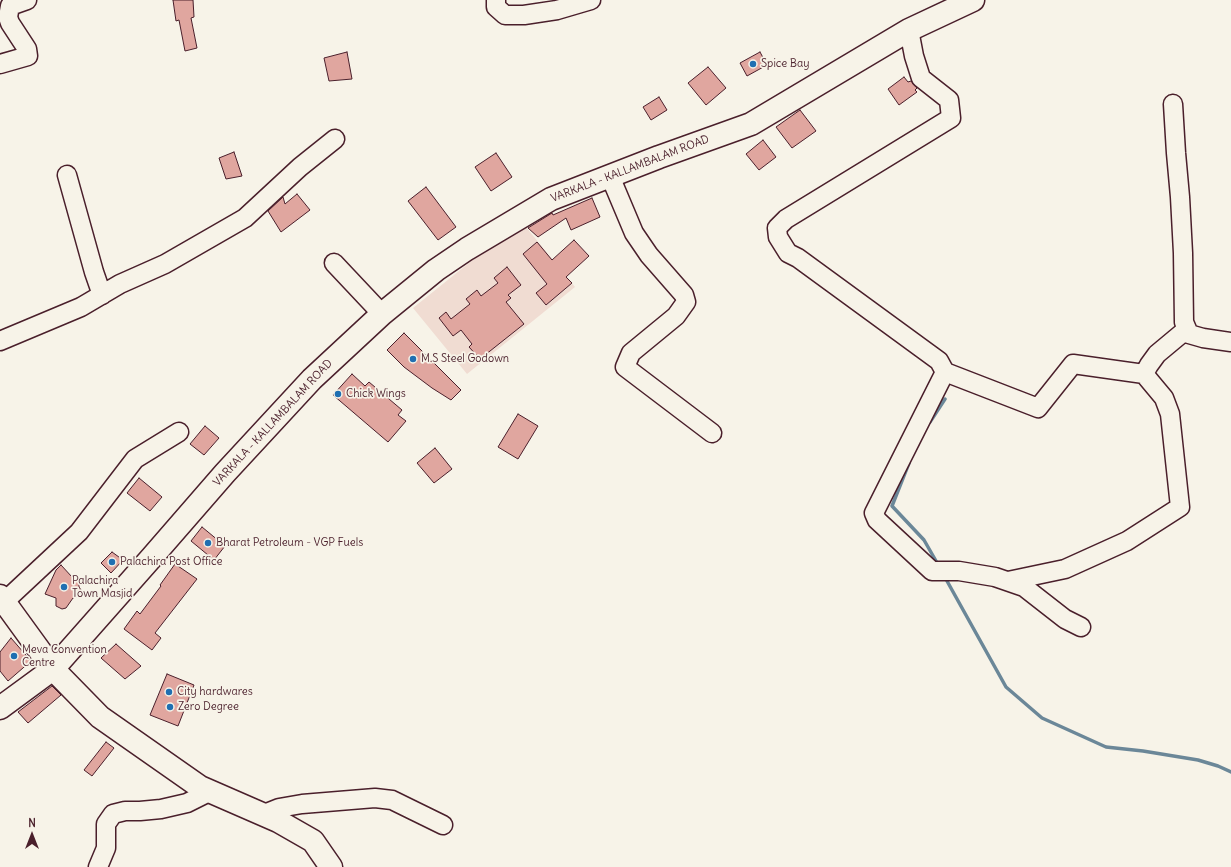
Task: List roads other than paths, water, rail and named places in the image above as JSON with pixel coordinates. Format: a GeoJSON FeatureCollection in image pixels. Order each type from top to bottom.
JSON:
{"type":"FeatureCollection","features":[{"type":"Feature","properties":{"kind":"main road","name":"VARKALA - KALLAMBALAM ROAD"},"geometry":{"type":"LineString","coordinates":[[0,708],[53,669],[225,473],[312,379],[382,314],[436,270],[467,249],[551,199],[751,124],[909,30],[973,0]]}},
{"type":"Feature","properties":{"kind":"main road"},"geometry":{"type":"LineString","coordinates":[[2,599],[53,669],[100,717],[200,787],[264,814],[313,841],[331,867]]}},
{"type":"Feature","properties":{"kind":"street"},"geometry":{"type":"LineString","coordinates":[[0,64],[28,56],[27,49],[10,23],[8,17],[10,6],[27,0]]}},
{"type":"Feature","properties":{"kind":"street"},"geometry":{"type":"LineString","coordinates":[[496,0],[496,7],[505,15],[524,15],[557,10],[591,0]]}},
{"type":"Feature","properties":{"kind":"street"},"geometry":{"type":"LineString","coordinates":[[909,30],[914,56],[921,78],[949,100],[951,118],[786,219],[777,228],[778,237],[788,253],[798,258],[939,361],[945,372],[1038,408],[1073,364],[1144,374],[1164,398],[1170,414],[1180,507],[1127,541],[1065,568],[1007,581]]}},
{"type":"Feature","properties":{"kind":"street"},"geometry":{"type":"LineString","coordinates":[[1173,104],[1183,253],[1184,322],[1189,334],[1231,342]]}},
{"type":"Feature","properties":{"kind":"street"},"geometry":{"type":"LineString","coordinates":[[0,340],[81,307],[120,284],[165,264],[245,218],[300,167],[335,140]]}},
{"type":"Feature","properties":{"kind":"street"},"geometry":{"type":"LineString","coordinates":[[67,175],[94,272],[102,295]]}},
{"type":"Feature","properties":{"kind":"street"},"geometry":{"type":"LineString","coordinates":[[610,176],[634,233],[649,255],[684,295],[686,302],[676,316],[632,353],[625,367],[712,433]]}},
{"type":"Feature","properties":{"kind":"street"},"geometry":{"type":"LineString","coordinates":[[334,263],[382,314]]}},
{"type":"Feature","properties":{"kind":"street"},"geometry":{"type":"LineString","coordinates":[[1144,374],[1148,365],[1157,354],[1187,329]]}},
{"type":"Feature","properties":{"kind":"street"},"geometry":{"type":"LineString","coordinates":[[945,372],[874,513],[877,520],[932,571],[959,572],[995,577],[1024,587],[1065,619],[1081,626]]}},
{"type":"Feature","properties":{"kind":"street"},"geometry":{"type":"LineString","coordinates":[[2,599],[79,532],[135,459],[179,432]]}},
{"type":"Feature","properties":{"kind":"street"},"geometry":{"type":"LineString","coordinates":[[98,867],[106,848],[106,824],[113,814],[125,811],[161,809],[187,802],[211,792]]}},
{"type":"Feature","properties":{"kind":"street"},"geometry":{"type":"LineString","coordinates":[[264,814],[279,808],[302,804],[375,798],[392,800],[442,825]]}},
{"type":"Feature","properties":{"kind":"waterway"},"geometry":{"type":"LineString","coordinates":[[930,422],[945,399]]}},
{"type":"Feature","properties":{"kind":"waterway"},"geometry":{"type":"LineString","coordinates":[[909,463],[892,506],[924,540],[936,561]]}},
{"type":"Feature","properties":{"kind":"waterway"},"geometry":{"type":"LineString","coordinates":[[947,581],[1006,687],[1042,718],[1106,747],[1143,751],[1198,760],[1231,772]]}},
{"type":"Feature","properties":{"kind":"place","name":"Spice Bay"},"geometry":{"type":"Point","coordinates":[753,64]}},
{"type":"Feature","properties":{"kind":"place","name":"M.S Steel Godown"},"geometry":{"type":"Point","coordinates":[413,359]}},
{"type":"Feature","properties":{"kind":"place","name":"Chick Wings"},"geometry":{"type":"Point","coordinates":[338,394]}},
{"type":"Feature","properties":{"kind":"place","name":"Bharat Petroleum - VGP Fuels"},"geometry":{"type":"Point","coordinates":[208,543]}},
{"type":"Feature","properties":{"kind":"place","name":"Palachira Post Office"},"geometry":{"type":"Point","coordinates":[112,562]}},
{"type":"Feature","properties":{"kind":"place","name":"Palachira Town Masjid"},"geometry":{"type":"Point","coordinates":[64,587]}},
{"type":"Feature","properties":{"kind":"place","name":"Meva Convention Centre"},"geometry":{"type":"Point","coordinates":[14,656]}},
{"type":"Feature","properties":{"kind":"place","name":"City hardwares"},"geometry":{"type":"Point","coordinates":[169,692]}},
{"type":"Feature","properties":{"kind":"place","name":"Zero Degree"},"geometry":{"type":"Point","coordinates":[170,707]}}]}
